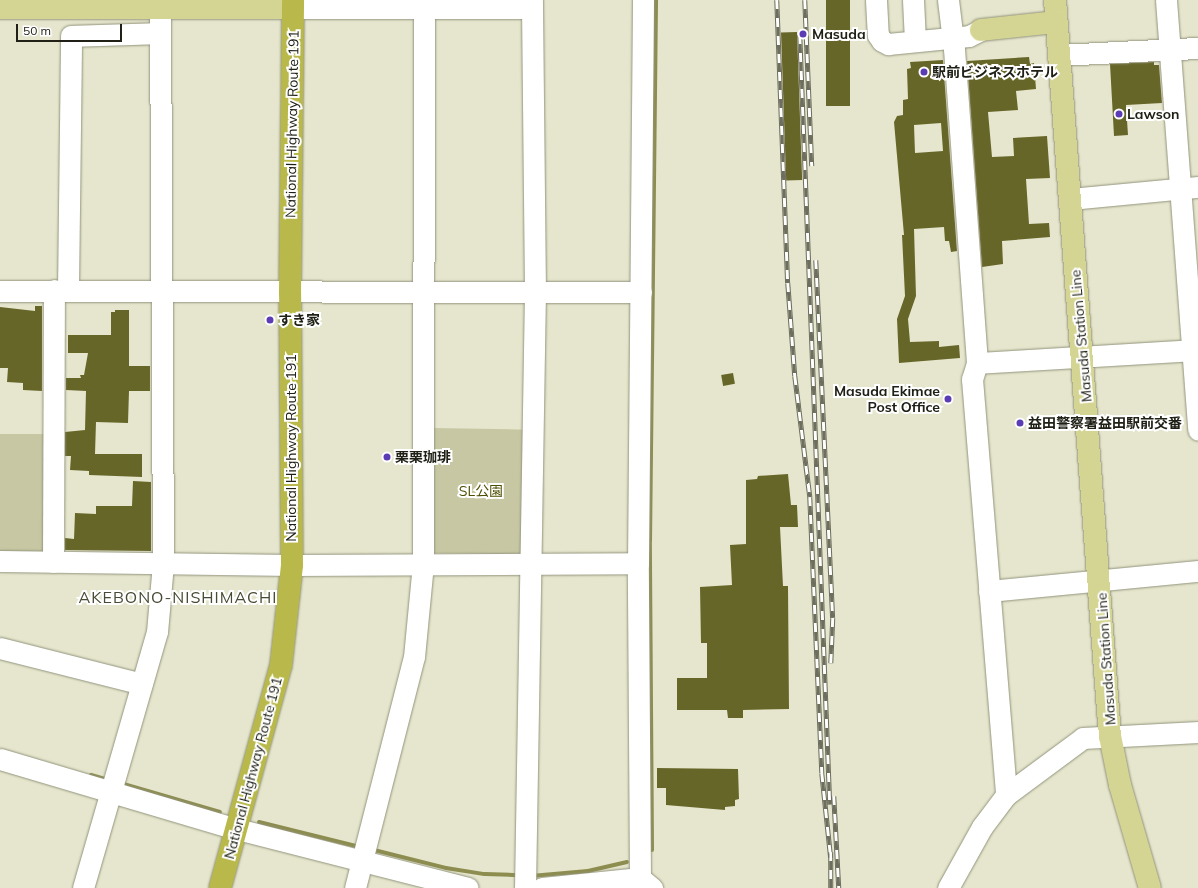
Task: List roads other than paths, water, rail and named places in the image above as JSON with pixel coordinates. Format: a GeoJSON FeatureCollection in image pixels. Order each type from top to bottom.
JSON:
{"type":"FeatureCollection","features":[{"type":"Feature","properties":{"kind":"highway","name":"National Highway Route 191"},"geometry":{"type":"LineString","coordinates":[[220,888],[281,665],[292,565],[290,293],[293,4]]}},
{"type":"Feature","properties":{"kind":"main road","name":"Masuda Station Line"},"geometry":{"type":"LineString","coordinates":[[1055,0],[1100,580],[1110,736],[1120,785],[1150,888]]}},
{"type":"Feature","properties":{"kind":"main road"},"geometry":{"type":"LineString","coordinates":[[0,8],[160,4],[293,4]]}},
{"type":"Feature","properties":{"kind":"main road"},"geometry":{"type":"LineString","coordinates":[[981,30],[1056,22]]}},
{"type":"Feature","properties":{"kind":"street"},"geometry":{"type":"LineString","coordinates":[[542,888],[646,883],[638,563],[643,0]]}},
{"type":"Feature","properties":{"kind":"street"},"geometry":{"type":"LineString","coordinates":[[876,0],[878,35],[882,41],[888,44],[969,36],[981,30]]}},
{"type":"Feature","properties":{"kind":"street"},"geometry":{"type":"LineString","coordinates":[[913,0],[916,41]]}},
{"type":"Feature","properties":{"kind":"street"},"geometry":{"type":"LineString","coordinates":[[949,0],[966,22],[981,30]]}},
{"type":"Feature","properties":{"kind":"street"},"geometry":{"type":"LineString","coordinates":[[949,0],[977,364],[972,379],[1006,795]]}},
{"type":"Feature","properties":{"kind":"street"},"geometry":{"type":"LineString","coordinates":[[1166,0],[1170,49],[1189,188],[1198,430]]}},
{"type":"Feature","properties":{"kind":"street"},"geometry":{"type":"LineString","coordinates":[[83,888],[157,632],[163,563],[163,290],[160,4]]}},
{"type":"Feature","properties":{"kind":"street"},"geometry":{"type":"LineString","coordinates":[[293,4],[532,4],[535,292],[525,888]]}},
{"type":"Feature","properties":{"kind":"street"},"geometry":{"type":"LineString","coordinates":[[354,888],[414,657],[423,564],[424,4]]}},
{"type":"Feature","properties":{"kind":"street"},"geometry":{"type":"LineString","coordinates":[[53,562],[61,290],[71,36],[160,33]]}},
{"type":"Feature","properties":{"kind":"street"},"geometry":{"type":"LineString","coordinates":[[1059,55],[1198,48]]}},
{"type":"Feature","properties":{"kind":"street"},"geometry":{"type":"LineString","coordinates":[[1070,199],[1189,188]]}},
{"type":"Feature","properties":{"kind":"street"},"geometry":{"type":"LineString","coordinates":[[0,291],[163,290],[290,293],[641,292]]}},
{"type":"Feature","properties":{"kind":"street"},"geometry":{"type":"LineString","coordinates":[[977,364],[1083,359],[1195,350]]}},
{"type":"Feature","properties":{"kind":"street"},"geometry":{"type":"LineString","coordinates":[[0,561],[292,565],[638,563]]}},
{"type":"Feature","properties":{"kind":"street"},"geometry":{"type":"LineString","coordinates":[[989,591],[1198,571]]}},
{"type":"Feature","properties":{"kind":"street"},"geometry":{"type":"LineString","coordinates":[[0,648],[142,684]]}},
{"type":"Feature","properties":{"kind":"street"},"geometry":{"type":"LineString","coordinates":[[948,888],[982,827],[1006,795],[1083,738],[1198,732]]}},
{"type":"Feature","properties":{"kind":"street"},"geometry":{"type":"LineString","coordinates":[[0,759],[111,790],[237,829],[362,859],[468,888]]}},
{"type":"Feature","properties":{"kind":"waterway"},"geometry":{"type":"LineString","coordinates":[[652,850],[650,540],[656,0]]}},
{"type":"Feature","properties":{"kind":"waterway"},"geometry":{"type":"LineString","coordinates":[[91,775],[108,780]]}},
{"type":"Feature","properties":{"kind":"waterway"},"geometry":{"type":"LineString","coordinates":[[120,783],[220,812]]}},
{"type":"Feature","properties":{"kind":"waterway"},"geometry":{"type":"LineString","coordinates":[[259,822],[360,847]]}},
{"type":"Feature","properties":{"kind":"waterway"},"geometry":{"type":"LineString","coordinates":[[370,849],[446,868],[485,874],[518,875]]}},
{"type":"Feature","properties":{"kind":"waterway"},"geometry":{"type":"LineString","coordinates":[[531,876],[588,871],[627,862]]}},
{"type":"Feature","properties":{"kind":"railway"},"geometry":{"type":"LineString","coordinates":[[777,0],[788,283],[795,376],[810,497],[822,773],[831,858]]}},
{"type":"Feature","properties":{"kind":"railway"},"geometry":{"type":"LineString","coordinates":[[805,0],[812,166]]}},
{"type":"Feature","properties":{"kind":"railway"},"geometry":{"type":"LineString","coordinates":[[800,35],[830,804]]}},
{"type":"Feature","properties":{"kind":"railway"},"geometry":{"type":"LineString","coordinates":[[816,260],[833,618],[831,663]]}},
{"type":"Feature","properties":{"kind":"railway"},"geometry":{"type":"LineString","coordinates":[[834,796],[839,888]]}},
{"type":"Feature","properties":{"kind":"railway"},"geometry":{"type":"LineString","coordinates":[[831,852],[831,888]]}},
{"type":"Feature","properties":{"kind":"place","name":"Masuda"},"geometry":{"type":"Point","coordinates":[803,34]}},
{"type":"Feature","properties":{"kind":"place","name":"駅前ビジネスホテル"},"geometry":{"type":"Point","coordinates":[924,72]}},
{"type":"Feature","properties":{"kind":"place","name":"Lawson"},"geometry":{"type":"Point","coordinates":[1119,114]}},
{"type":"Feature","properties":{"kind":"place","name":"すき家"},"geometry":{"type":"Point","coordinates":[270,320]}},
{"type":"Feature","properties":{"kind":"place","name":"Masuda Ekimae Post Office"},"geometry":{"type":"Point","coordinates":[948,399]}},
{"type":"Feature","properties":{"kind":"place","name":"益田警察署益田駅前交番"},"geometry":{"type":"Point","coordinates":[1020,423]}},
{"type":"Feature","properties":{"kind":"place","name":"栗栗珈琲"},"geometry":{"type":"Point","coordinates":[387,457]}},
{"type":"Feature","properties":{"kind":"district","name":"AKEBONO-NISHIMACHI"},"geometry":{"type":"Point","coordinates":[178,597]}},
{"type":"Feature","properties":{"kind":"park label","name":"SL公園"},"geometry":{"type":"Point","coordinates":[481,491]}}]}
